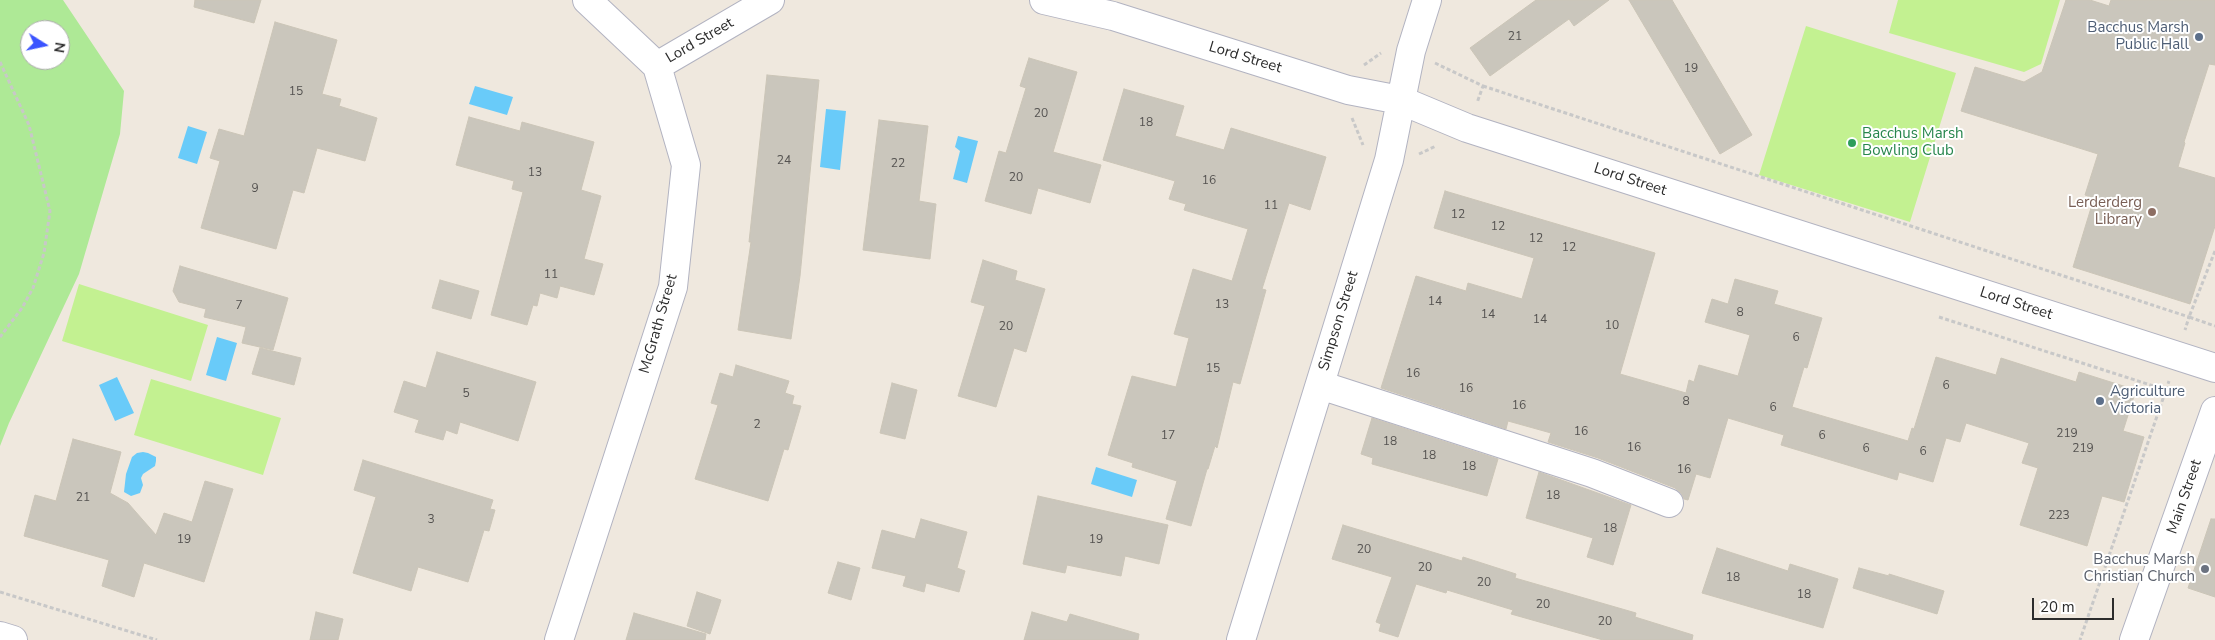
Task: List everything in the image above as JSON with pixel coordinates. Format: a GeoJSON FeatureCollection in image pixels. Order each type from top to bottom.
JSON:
{"type":"FeatureCollection","features":[{"type":"Feature","properties":{"kind":"street"},"geometry":{"type":"LineString","coordinates":[[587,0],[657,66]]}},
{"type":"Feature","properties":{"kind":"street","name":"Lord Street"},"geometry":{"type":"LineString","coordinates":[[657,66],[770,0]]}},
{"type":"Feature","properties":{"kind":"street","name":"Lord Street"},"geometry":{"type":"LineString","coordinates":[[1044,0],[1113,16],[1348,90],[1400,100],[1467,128],[2215,368]]}},
{"type":"Feature","properties":{"kind":"street","name":"Simpson Street"},"geometry":{"type":"LineString","coordinates":[[1241,640],[1389,160],[1411,51],[1427,0]]}},
{"type":"Feature","properties":{"kind":"street","name":"McGrath Street"},"geometry":{"type":"LineString","coordinates":[[559,640],[672,287],[686,165],[657,66]]}},
{"type":"Feature","properties":{"kind":"street"},"geometry":{"type":"LineString","coordinates":[[1320,385],[1592,473],[1669,503]]}},
{"type":"Feature","properties":{"kind":"street","name":"Main Street"},"geometry":{"type":"LineString","coordinates":[[2134,640],[2215,411]]}},
{"type":"Feature","properties":{"kind":"street"},"geometry":{"type":"LineString","coordinates":[[0,636],[13,640]]}},
{"type":"Feature","properties":{"kind":"path"},"geometry":{"type":"LineString","coordinates":[[0,62],[29,125],[50,211],[44,253],[33,288],[22,308],[0,337]]}},
{"type":"Feature","properties":{"kind":"path"},"geometry":{"type":"LineString","coordinates":[[1483,86],[2215,326]]}},
{"type":"Feature","properties":{"kind":"path"},"geometry":{"type":"LineString","coordinates":[[2080,640],[2166,390],[2189,317],[2215,251]]}},
{"type":"Feature","properties":{"kind":"path"},"geometry":{"type":"LineString","coordinates":[[1939,317],[2166,390]]}},
{"type":"Feature","properties":{"kind":"path"},"geometry":{"type":"LineString","coordinates":[[0,592],[157,640]]}},
{"type":"Feature","properties":{"kind":"green space"},"geometry":{"type":"Polygon","coordinates":[[[0,0],[63,0],[124,91],[120,134],[79,274],[0,446],[0,0]]]}},
{"type":"Feature","properties":{"kind":"green space"},"geometry":{"type":"Polygon","coordinates":[[[1898,0],[2060,0],[2041,64],[2024,72],[1889,33],[1898,0]]]}},
{"type":"Feature","properties":{"kind":"green space","name":"Bacchus Marsh Bowling Club"},"geometry":{"type":"Polygon","coordinates":[[[1806,26],[1956,73],[1910,222],[1759,175],[1806,26]]]}},
{"type":"Feature","properties":{"kind":"green space"},"geometry":{"type":"Polygon","coordinates":[[[79,284],[208,325],[191,381],[62,341],[79,284]]]}},
{"type":"Feature","properties":{"kind":"green space"},"geometry":{"type":"Polygon","coordinates":[[[151,379],[281,418],[263,475],[134,435],[151,379]]]}},
{"type":"Feature","properties":{"kind":"water"},"geometry":{"type":"Polygon","coordinates":[[[475,86],[513,97],[507,115],[469,104],[475,86]]]}},
{"type":"Feature","properties":{"kind":"water"},"geometry":{"type":"Polygon","coordinates":[[[826,109],[846,111],[840,170],[820,167],[826,109]]]}},
{"type":"Feature","properties":{"kind":"water"},"geometry":{"type":"Polygon","coordinates":[[[188,126],[207,132],[197,164],[178,158],[188,126]]]}},
{"type":"Feature","properties":{"kind":"water"},"geometry":{"type":"Polygon","coordinates":[[[958,136],[978,141],[967,183],[953,179],[960,151],[955,147],[958,136]]]}},
{"type":"Feature","properties":{"kind":"water"},"geometry":{"type":"Polygon","coordinates":[[[217,337],[237,343],[226,381],[206,375],[217,337]]]}},
{"type":"Feature","properties":{"kind":"water"},"geometry":{"type":"Polygon","coordinates":[[[117,377],[134,413],[115,421],[99,385],[117,377]]]}},
{"type":"Feature","properties":{"kind":"water"},"geometry":{"type":"Polygon","coordinates":[[[143,452],[156,457],[155,466],[143,474],[141,478],[143,485],[140,493],[131,496],[124,492],[126,474],[132,457],[137,453],[143,452]]]}},
{"type":"Feature","properties":{"kind":"water"},"geometry":{"type":"Polygon","coordinates":[[[1096,467],[1137,480],[1132,497],[1091,484],[1096,467]]]}},
{"type":"Feature","properties":{"kind":"building"},"geometry":{"type":"Polygon","coordinates":[[[195,0],[261,0],[254,23],[194,7],[195,0]]]}},
{"type":"Feature","properties":{"kind":"building"},"geometry":{"type":"Polygon","coordinates":[[[1536,0],[1609,0],[1574,26],[1569,19],[1490,76],[1470,48],[1536,0]]]}},
{"type":"Feature","properties":{"kind":"building"},"geometry":{"type":"Polygon","coordinates":[[[1629,0],[1672,0],[1752,135],[1720,154],[1629,0]]]}},
{"type":"Feature","properties":{"kind":"building"},"geometry":{"type":"Polygon","coordinates":[[[2066,0],[2090,0],[2109,6],[2111,0],[2215,0],[2215,65],[2209,64],[2178,167],[2215,178],[2215,226],[2190,304],[2073,267],[2094,198],[2085,195],[2098,154],[1961,111],[1975,67],[2024,82],[2042,72],[2066,0]]]}},
{"type":"Feature","properties":{"kind":"building"},"geometry":{"type":"Polygon","coordinates":[[[275,22],[337,40],[322,94],[341,99],[339,106],[377,118],[365,161],[317,148],[304,193],[293,190],[276,249],[201,228],[220,161],[210,158],[219,129],[244,136],[275,22]]]}},
{"type":"Feature","properties":{"kind":"building"},"geometry":{"type":"Polygon","coordinates":[[[1029,58],[1077,72],[1053,152],[1101,165],[1090,203],[1038,188],[1031,214],[985,201],[999,151],[1006,153],[1026,88],[1020,86],[1029,58]]]}},
{"type":"Feature","properties":{"kind":"building"},"geometry":{"type":"Polygon","coordinates":[[[767,75],[819,80],[800,276],[791,339],[738,330],[751,242],[749,242],[767,75]]]}},
{"type":"Feature","properties":{"kind":"building"},"geometry":{"type":"Polygon","coordinates":[[[1124,89],[1184,106],[1175,136],[1224,150],[1231,128],[1326,157],[1310,210],[1289,203],[1262,289],[1266,290],[1240,384],[1233,382],[1217,448],[1215,446],[1207,469],[1191,526],[1166,519],[1177,481],[1132,467],[1133,463],[1108,455],[1132,376],[1176,387],[1189,338],[1174,334],[1193,269],[1232,281],[1248,229],[1184,210],[1186,204],[1169,199],[1175,181],[1103,160],[1124,89]]]}},
{"type":"Feature","properties":{"kind":"building"},"geometry":{"type":"Polygon","coordinates":[[[469,117],[520,131],[522,122],[594,142],[581,190],[601,196],[584,259],[603,264],[594,295],[560,286],[557,298],[540,293],[537,306],[533,305],[527,325],[491,315],[523,192],[512,189],[514,181],[456,165],[469,117]]]}},
{"type":"Feature","properties":{"kind":"building"},"geometry":{"type":"Polygon","coordinates":[[[879,120],[928,126],[919,201],[936,204],[930,259],[863,250],[879,120]]]}},
{"type":"Feature","properties":{"kind":"building"},"geometry":{"type":"Polygon","coordinates":[[[1445,191],[1655,253],[1620,374],[1686,393],[1689,380],[1694,382],[1699,365],[1738,376],[1750,335],[1705,322],[1712,299],[1728,304],[1735,279],[1778,291],[1774,304],[1822,318],[1807,368],[1804,367],[1792,407],[1908,441],[1912,428],[1914,429],[1936,357],[1996,375],[2001,358],[2076,382],[2079,372],[2136,390],[2123,431],[2144,437],[2124,502],[2102,496],[2087,546],[2020,525],[2038,468],[2022,463],[2029,443],[1966,423],[1960,442],[1946,438],[1933,482],[1899,472],[1897,480],[1781,445],[1784,435],[1728,418],[1710,478],[1696,474],[1688,500],[1684,499],[1675,488],[1598,458],[1548,442],[1551,433],[1508,421],[1506,429],[1381,388],[1416,276],[1466,291],[1468,283],[1522,299],[1534,258],[1434,228],[1445,191]]]}},
{"type":"Feature","properties":{"kind":"building"},"geometry":{"type":"Polygon","coordinates":[[[983,260],[1017,271],[1015,280],[1045,289],[1026,352],[1014,348],[996,407],[958,396],[985,306],[971,302],[983,260]]]}},
{"type":"Feature","properties":{"kind":"building"},"geometry":{"type":"Polygon","coordinates":[[[180,266],[288,298],[273,350],[242,343],[246,327],[204,317],[206,309],[179,302],[173,291],[180,266]]]}},
{"type":"Feature","properties":{"kind":"building"},"geometry":{"type":"Polygon","coordinates":[[[440,280],[479,291],[471,319],[432,308],[440,280]]]}},
{"type":"Feature","properties":{"kind":"building"},"geometry":{"type":"Polygon","coordinates":[[[260,348],[301,358],[294,385],[252,374],[260,348]]]}},
{"type":"Feature","properties":{"kind":"building"},"geometry":{"type":"Polygon","coordinates":[[[437,352],[536,382],[518,441],[460,422],[457,434],[446,430],[443,440],[415,432],[419,420],[394,412],[404,381],[426,388],[437,352]]]}},
{"type":"Feature","properties":{"kind":"building"},"geometry":{"type":"Polygon","coordinates":[[[736,365],[789,381],[785,393],[794,396],[792,404],[801,406],[788,450],[784,449],[768,501],[695,479],[718,405],[711,403],[720,373],[733,377],[736,365]]]}},
{"type":"Feature","properties":{"kind":"building"},"geometry":{"type":"Polygon","coordinates":[[[892,383],[917,390],[905,439],[880,433],[892,383]]]}},
{"type":"Feature","properties":{"kind":"building"},"geometry":{"type":"Polygon","coordinates":[[[1372,418],[1498,459],[1487,496],[1372,464],[1373,458],[1361,454],[1372,418]]]}},
{"type":"Feature","properties":{"kind":"building"},"geometry":{"type":"Polygon","coordinates":[[[73,439],[121,452],[110,493],[128,503],[156,535],[164,513],[192,522],[205,481],[233,489],[204,582],[144,563],[134,597],[102,586],[109,560],[24,536],[35,495],[56,501],[73,439]]]}},
{"type":"Feature","properties":{"kind":"building"},"geometry":{"type":"Polygon","coordinates":[[[363,460],[493,500],[490,509],[495,510],[489,531],[484,530],[468,582],[418,567],[411,591],[353,573],[376,497],[354,490],[363,460]]]}},
{"type":"Feature","properties":{"kind":"building"},"geometry":{"type":"Polygon","coordinates":[[[1539,472],[1631,505],[1613,565],[1587,557],[1593,538],[1526,518],[1539,472]]]}},
{"type":"Feature","properties":{"kind":"building"},"geometry":{"type":"Polygon","coordinates":[[[1038,496],[1168,525],[1159,564],[1125,556],[1121,576],[1067,565],[1065,573],[1023,564],[1038,496]]]}},
{"type":"Feature","properties":{"kind":"building"},"geometry":{"type":"Polygon","coordinates":[[[921,519],[967,532],[957,568],[965,571],[959,592],[926,583],[924,592],[903,586],[906,576],[872,568],[882,530],[915,539],[921,519]]]}},
{"type":"Feature","properties":{"kind":"building","name":"Bacchus Marsh Christian Church"},"geometry":{"type":"Polygon","coordinates":[[[2211,519],[2215,519],[2215,597],[2188,588],[2211,519]]]}},
{"type":"Feature","properties":{"kind":"building"},"geometry":{"type":"Polygon","coordinates":[[[1343,525],[1462,561],[1463,557],[1516,574],[1515,578],[1636,613],[1635,617],[1693,635],[1692,640],[1603,640],[1511,614],[1513,610],[1447,590],[1446,593],[1416,584],[1398,637],[1379,631],[1381,624],[1376,622],[1392,577],[1332,559],[1343,525]]]}},
{"type":"Feature","properties":{"kind":"building"},"geometry":{"type":"Polygon","coordinates":[[[1717,548],[1788,571],[1790,564],[1838,579],[1823,628],[1702,593],[1717,548]]]}},
{"type":"Feature","properties":{"kind":"building"},"geometry":{"type":"Polygon","coordinates":[[[838,562],[860,568],[851,600],[828,593],[838,562]]]}},
{"type":"Feature","properties":{"kind":"building"},"geometry":{"type":"Polygon","coordinates":[[[1859,568],[1889,576],[1889,574],[1944,591],[1937,614],[1853,588],[1859,568]]]}},
{"type":"Feature","properties":{"kind":"building"},"geometry":{"type":"Polygon","coordinates":[[[697,592],[721,600],[710,634],[687,626],[697,592]]]}},
{"type":"Feature","properties":{"kind":"building"},"geometry":{"type":"Polygon","coordinates":[[[316,612],[343,619],[338,640],[310,640],[316,612]]]}},
{"type":"Feature","properties":{"kind":"building"},"geometry":{"type":"Polygon","coordinates":[[[1032,612],[1067,622],[1070,614],[1139,634],[1138,640],[1024,640],[1032,612]]]}},
{"type":"Feature","properties":{"kind":"building"},"geometry":{"type":"Polygon","coordinates":[[[634,613],[706,634],[705,640],[626,640],[634,613]]]}},
{"type":"Feature","properties":{"kind":"place","name":"Bacchus Marsh Public Hall"},"geometry":{"type":"Point","coordinates":[2199,37]}},
{"type":"Feature","properties":{"kind":"place","name":"Bacchus Marsh Bowling Club"},"geometry":{"type":"Point","coordinates":[1852,143]}},
{"type":"Feature","properties":{"kind":"place","name":"Lerderderg Library"},"geometry":{"type":"Point","coordinates":[2152,212]}},
{"type":"Feature","properties":{"kind":"place","name":"Agriculture Victoria"},"geometry":{"type":"Point","coordinates":[2100,401]}},
{"type":"Feature","properties":{"kind":"place","name":"Bacchus Marsh Christian Church"},"geometry":{"type":"Point","coordinates":[2205,569]}}]}
